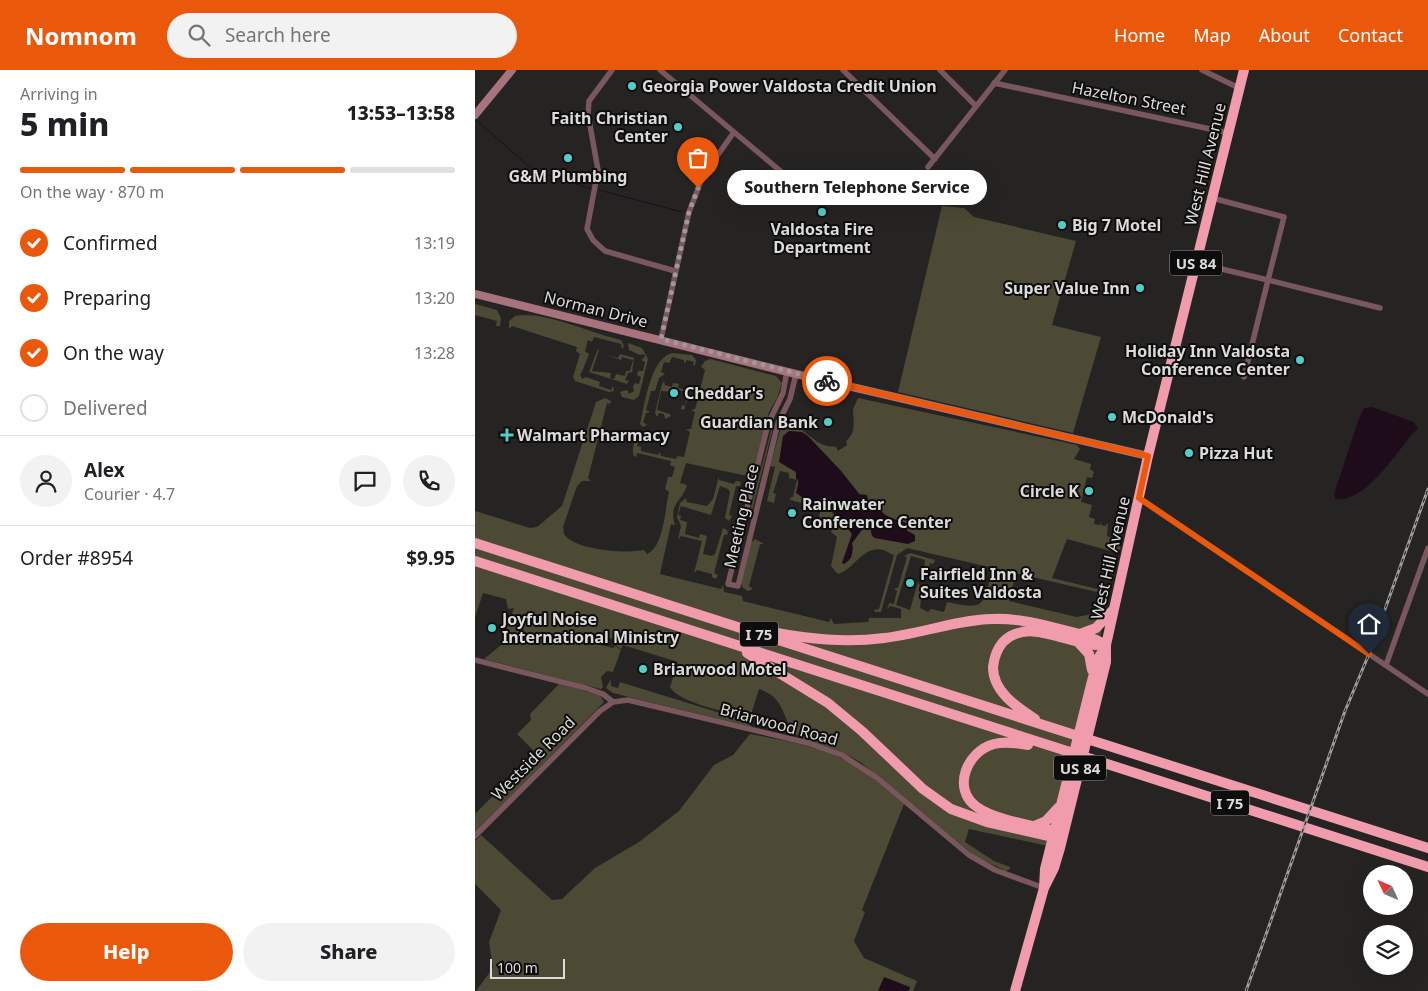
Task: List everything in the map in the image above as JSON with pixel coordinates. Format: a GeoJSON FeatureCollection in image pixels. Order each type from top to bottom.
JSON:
{"type":"FeatureCollection","features":[{"type":"Feature","properties":{"kind":"highway","name":"West Hill Avenue"},"geometry":{"type":"LineString","coordinates":[[1044,888],[1046,863],[1057,836],[1106,662],[1106,645],[1148,456],[1244,70]]}},
{"type":"Feature","properties":{"kind":"highway","name":"I 75"},"geometry":{"type":"LineString","coordinates":[[475,543],[1428,848]]}},
{"type":"Feature","properties":{"kind":"highway","name":"I 75"},"geometry":{"type":"LineString","coordinates":[[475,562],[1428,867]]}},
{"type":"Feature","properties":{"kind":"highway"},"geometry":{"type":"LineString","coordinates":[[1044,725],[1016,706],[998,686],[994,672],[996,654],[1008,638],[1024,632],[1078,638],[1096,628],[1115,607]]}},
{"type":"Feature","properties":{"kind":"highway"},"geometry":{"type":"LineString","coordinates":[[723,622],[797,637],[838,641],[895,637],[992,619],[1023,620],[1106,645]]}},
{"type":"Feature","properties":{"kind":"highway"},"geometry":{"type":"LineString","coordinates":[[1078,638],[1091,658],[1092,681]]}},
{"type":"Feature","properties":{"kind":"highway"},"geometry":{"type":"LineString","coordinates":[[727,642],[777,670],[828,703],[939,802],[968,817],[1032,829],[1046,821],[1062,802]]}},
{"type":"Feature","properties":{"kind":"highway","name":"West Hill Avenue"},"geometry":{"type":"LineString","coordinates":[[1015,991],[1044,888],[1054,868],[1062,802],[1098,659],[1106,645]]}},
{"type":"Feature","properties":{"kind":"highway"},"geometry":{"type":"LineString","coordinates":[[1057,836],[988,814],[970,800],[964,778],[966,768],[974,754],[993,744],[1008,743],[1062,751]]}},
{"type":"Feature","properties":{"kind":"highway"},"geometry":{"type":"LineString","coordinates":[[1032,829],[1041,843],[1046,863]]}},
{"type":"Feature","properties":{"kind":"street"},"geometry":{"type":"LineString","coordinates":[[475,115],[512,70]]}},
{"type":"Feature","properties":{"kind":"street"},"geometry":{"type":"LineString","coordinates":[[611,70],[589,101],[588,114],[598,170],[587,229],[593,240],[605,251],[675,271]]}},
{"type":"Feature","properties":{"kind":"street"},"geometry":{"type":"LineString","coordinates":[[660,70],[784,174],[795,178],[803,178]]}},
{"type":"Feature","properties":{"kind":"street"},"geometry":{"type":"LineString","coordinates":[[843,70],[935,158]]}},
{"type":"Feature","properties":{"kind":"street"},"geometry":{"type":"LineString","coordinates":[[940,70],[976,106]]}},
{"type":"Feature","properties":{"kind":"street"},"geometry":{"type":"LineString","coordinates":[[928,167],[1005,70]]}},
{"type":"Feature","properties":{"kind":"street"},"geometry":{"type":"LineString","coordinates":[[1202,70],[1239,88]]}},
{"type":"Feature","properties":{"kind":"street","name":"Hazelton Street"},"geometry":{"type":"LineString","coordinates":[[994,83],[1229,133]]}},
{"type":"Feature","properties":{"kind":"street"},"geometry":{"type":"LineString","coordinates":[[661,339],[689,212],[703,176],[734,132]]}},
{"type":"Feature","properties":{"kind":"street"},"geometry":{"type":"LineString","coordinates":[[1212,198],[1284,217],[1244,377]]}},
{"type":"Feature","properties":{"kind":"street"},"geometry":{"type":"LineString","coordinates":[[1196,263],[1380,308]]}},
{"type":"Feature","properties":{"kind":"street","name":"Norman Drive"},"geometry":{"type":"LineString","coordinates":[[475,294],[796,374],[1148,456]]}},
{"type":"Feature","properties":{"kind":"street","name":"Meeting Place"},"geometry":{"type":"LineString","coordinates":[[787,371],[783,393],[768,424],[728,584],[738,586],[778,423],[790,399],[796,374]]}},
{"type":"Feature","properties":{"kind":"street"},"geometry":{"type":"LineString","coordinates":[[1139,498],[1428,694]]}},
{"type":"Feature","properties":{"kind":"street"},"geometry":{"type":"LineString","coordinates":[[1386,665],[1428,548]]}},
{"type":"Feature","properties":{"kind":"street","name":"Briarwood Road"},"geometry":{"type":"LineString","coordinates":[[475,660],[586,688],[603,694],[613,702],[628,700],[831,751],[850,760],[877,778],[969,855],[995,870],[1044,888]]}},
{"type":"Feature","properties":{"kind":"street","name":"Westside Road"},"geometry":{"type":"LineString","coordinates":[[475,836],[600,711],[613,702]]}},
{"type":"Feature","properties":{"kind":"shaded area"},"geometry":{"type":"Polygon","coordinates":[[[942,206],[964,208],[974,217],[1076,241],[1052,325],[1101,337],[1073,433],[898,392],[942,206]]]}},
{"type":"Feature","properties":{"kind":"shaded area"},"geometry":{"type":"Polygon","coordinates":[[[475,304],[497,310],[501,318],[500,326],[496,326],[497,321],[475,315],[475,304]]]}},
{"type":"Feature","properties":{"kind":"shaded area"},"geometry":{"type":"Polygon","coordinates":[[[515,316],[540,316],[554,319],[621,340],[624,346],[622,349],[621,344],[594,337],[592,342],[588,340],[585,351],[589,354],[580,374],[582,379],[586,377],[600,382],[599,386],[611,390],[613,386],[614,391],[609,392],[575,381],[573,377],[580,354],[576,351],[577,347],[512,326],[509,329],[509,321],[515,316]]]}},
{"type":"Feature","properties":{"kind":"shaded area"},"geometry":{"type":"Polygon","coordinates":[[[628,343],[642,348],[648,359],[639,396],[634,400],[622,397],[620,392],[627,390],[629,394],[634,391],[635,383],[639,384],[641,377],[637,375],[638,371],[643,371],[645,362],[641,360],[645,357],[644,354],[640,355],[629,350],[628,343]]]}},
{"type":"Feature","properties":{"kind":"shaded area"},"geometry":{"type":"Polygon","coordinates":[[[598,349],[592,371],[611,373],[610,378],[614,379],[616,374],[625,376],[626,371],[630,371],[633,360],[622,357],[621,360],[604,354],[618,358],[620,354],[634,358],[632,372],[628,373],[625,380],[629,381],[627,384],[589,372],[598,349]]]}},
{"type":"Feature","properties":{"kind":"shaded area"},"geometry":{"type":"Polygon","coordinates":[[[672,353],[692,355],[696,360],[695,365],[693,366],[694,362],[687,360],[684,364],[684,360],[672,357],[669,363],[664,362],[661,372],[665,374],[659,378],[655,391],[651,391],[646,410],[650,412],[646,413],[643,422],[647,425],[643,427],[640,424],[650,383],[658,364],[672,353]]]}},
{"type":"Feature","properties":{"kind":"shaded area"},"geometry":{"type":"Polygon","coordinates":[[[710,359],[776,376],[782,383],[777,398],[769,412],[752,477],[686,463],[680,483],[687,485],[673,512],[675,525],[671,524],[660,574],[721,589],[723,585],[724,592],[742,596],[743,601],[829,622],[831,618],[834,624],[868,622],[869,618],[901,618],[901,609],[890,606],[887,609],[889,603],[894,604],[897,591],[894,588],[898,588],[907,557],[904,556],[910,553],[935,560],[933,564],[930,563],[928,571],[924,573],[925,560],[911,556],[896,605],[910,610],[918,582],[922,590],[920,608],[928,612],[931,609],[944,612],[947,602],[968,606],[979,604],[986,595],[991,575],[994,573],[1009,577],[1014,581],[1009,601],[1077,617],[1092,614],[1097,602],[1103,606],[1103,626],[1048,846],[969,829],[965,842],[994,861],[1010,867],[1010,869],[1006,871],[976,857],[860,762],[839,751],[799,737],[791,727],[779,703],[768,693],[759,689],[750,718],[694,703],[675,693],[670,687],[678,662],[623,645],[621,649],[615,645],[616,640],[603,636],[601,645],[613,648],[615,646],[621,650],[613,672],[607,671],[601,677],[603,687],[601,689],[484,659],[501,645],[514,608],[508,609],[506,599],[483,593],[475,617],[475,511],[530,528],[537,527],[562,506],[596,402],[605,398],[611,401],[610,404],[607,403],[588,478],[591,481],[582,481],[577,486],[563,527],[564,534],[578,544],[601,550],[644,550],[647,554],[653,550],[660,536],[669,492],[665,489],[668,477],[672,477],[675,467],[670,465],[671,461],[637,453],[636,457],[634,456],[633,447],[635,440],[640,432],[644,434],[644,437],[640,436],[637,446],[641,447],[641,451],[658,455],[660,452],[661,456],[676,459],[677,456],[684,457],[690,432],[686,429],[691,429],[695,412],[691,410],[695,409],[700,392],[695,390],[700,390],[705,370],[701,367],[705,361],[710,359]]]}},
{"type":"Feature","properties":{"kind":"shaded area"},"geometry":{"type":"Polygon","coordinates":[[[664,381],[665,385],[672,387],[673,383],[679,384],[678,388],[687,390],[689,386],[691,387],[684,410],[681,409],[682,405],[685,406],[688,392],[677,390],[673,392],[661,391],[657,410],[670,414],[671,416],[665,419],[664,414],[659,413],[657,417],[655,413],[662,384],[664,381]]]}},
{"type":"Feature","properties":{"kind":"shaded area"},"geometry":{"type":"Polygon","coordinates":[[[858,398],[1077,445],[1080,449],[1074,459],[1091,464],[1090,469],[1094,472],[1092,478],[1087,477],[1081,502],[1092,505],[1089,517],[1095,519],[1094,524],[1100,525],[1101,521],[1101,525],[1105,526],[1108,523],[1107,536],[1118,541],[1121,549],[1114,552],[1067,539],[1052,578],[1097,589],[1102,588],[1109,592],[1110,595],[907,548],[897,555],[881,612],[875,612],[874,610],[879,609],[894,555],[883,550],[876,549],[870,551],[844,572],[838,574],[831,566],[837,537],[831,532],[834,521],[819,517],[821,508],[790,500],[793,497],[797,480],[789,478],[789,473],[780,471],[773,493],[776,494],[774,503],[767,501],[775,467],[770,466],[782,424],[793,425],[819,443],[836,447],[838,451],[847,445],[846,441],[852,434],[854,426],[853,409],[858,398]],[[822,451],[786,467],[795,470],[802,498],[823,504],[852,534],[846,555],[853,549],[852,543],[864,527],[870,527],[875,538],[882,539],[908,532],[906,528],[909,524],[885,516],[876,504],[869,506],[822,451]]]}},
{"type":"Feature","properties":{"kind":"shaded area"},"geometry":{"type":"Polygon","coordinates":[[[1372,407],[1414,422],[1418,428],[1370,484],[1359,493],[1347,498],[1335,499],[1334,494],[1359,418],[1364,408],[1372,407]]]}},
{"type":"Feature","properties":{"kind":"shaded area"},"geometry":{"type":"Polygon","coordinates":[[[774,424],[751,515],[751,507],[774,424]]]}},
{"type":"Feature","properties":{"kind":"shaded area"},"geometry":{"type":"Polygon","coordinates":[[[789,431],[802,432],[808,436],[841,471],[859,494],[867,495],[869,506],[872,507],[875,503],[886,515],[909,524],[906,530],[915,535],[915,541],[908,544],[875,538],[872,536],[870,527],[864,527],[852,543],[851,558],[844,564],[842,563],[852,534],[838,516],[823,504],[805,499],[796,493],[799,480],[796,479],[796,472],[779,462],[783,436],[789,431]]]}},
{"type":"Feature","properties":{"kind":"shaded area"},"geometry":{"type":"Polygon","coordinates":[[[719,476],[719,480],[734,484],[736,481],[741,482],[740,486],[736,486],[729,515],[732,516],[729,521],[725,518],[730,492],[728,489],[720,486],[711,515],[681,506],[678,515],[681,516],[680,520],[687,522],[685,534],[699,538],[700,534],[707,536],[703,554],[712,556],[715,554],[723,528],[727,530],[728,534],[724,535],[714,573],[718,575],[716,579],[712,577],[712,574],[697,570],[694,573],[702,541],[681,536],[678,539],[681,526],[677,517],[680,503],[686,498],[687,502],[707,506],[713,499],[719,476]]]}},
{"type":"Feature","properties":{"kind":"shaded area"},"geometry":{"type":"Polygon","coordinates":[[[755,539],[764,544],[760,544],[749,586],[753,589],[748,591],[743,588],[741,583],[751,543],[755,539]]]}},
{"type":"Feature","properties":{"kind":"shaded area"},"geometry":{"type":"Polygon","coordinates":[[[611,679],[611,686],[618,688],[620,682],[746,721],[752,727],[613,693],[606,688],[611,679]]]}},
{"type":"Feature","properties":{"kind":"shaded area"},"geometry":{"type":"Polygon","coordinates":[[[559,684],[600,695],[604,702],[475,833],[475,814],[536,753],[517,734],[531,720],[530,714],[559,684]]]}},
{"type":"Feature","properties":{"kind":"shaded area"},"geometry":{"type":"Polygon","coordinates":[[[750,734],[807,746],[834,755],[859,768],[904,804],[862,910],[865,912],[854,941],[864,958],[917,981],[913,991],[476,991],[493,968],[489,942],[501,910],[475,884],[475,841],[481,835],[552,900],[562,899],[595,868],[639,842],[679,811],[714,765],[733,755],[750,734]]]}},
{"type":"Feature","properties":{"kind":"shaded area"},"geometry":{"type":"Polygon","coordinates":[[[884,977],[910,987],[909,991],[878,991],[884,977]]]}},
{"type":"Feature","properties":{"kind":"waterway"},"geometry":{"type":"LineString","coordinates":[[476,120],[533,170],[591,189]]}},
{"type":"Feature","properties":{"kind":"waterway"},"geometry":{"type":"LineString","coordinates":[[599,190],[682,212]]}},
{"type":"Feature","properties":{"kind":"railway"},"geometry":{"type":"LineString","coordinates":[[1246,991],[1345,711],[1369,654],[1428,489]]}},
{"type":"Feature","properties":{"kind":"way so far"},"geometry":{"type":"LineString","coordinates":[[698,188],[689,212],[668,300],[661,339],[827,381]]}},
{"type":"Feature","properties":{"kind":"place","name":"Georgia Power Valdosta Credit Union"},"geometry":{"type":"Point","coordinates":[632,86]}},
{"type":"Feature","properties":{"kind":"place","name":"Faith Christian Center"},"geometry":{"type":"Point","coordinates":[678,127]}},
{"type":"Feature","properties":{"kind":"place","name":"G&M Plumbing"},"geometry":{"type":"Point","coordinates":[568,158]}},
{"type":"Feature","properties":{"kind":"place","name":"Southern Telephone Service"},"geometry":{"type":"Point","coordinates":[698,188]}},
{"type":"Feature","properties":{"kind":"place","name":"Valdosta Fire Department"},"geometry":{"type":"Point","coordinates":[822,212]}},
{"type":"Feature","properties":{"kind":"place","name":"Big 7 Motel"},"geometry":{"type":"Point","coordinates":[1062,225]}},
{"type":"Feature","properties":{"kind":"place","name":"Super Value Inn"},"geometry":{"type":"Point","coordinates":[1140,288]}},
{"type":"Feature","properties":{"kind":"place","name":"Holiday Inn Valdosta Conference Center"},"geometry":{"type":"Point","coordinates":[1300,360]}},
{"type":"Feature","properties":{"kind":"place","name":"Cheddar's"},"geometry":{"type":"Point","coordinates":[674,393]}},
{"type":"Feature","properties":{"kind":"place","name":"McDonald's"},"geometry":{"type":"Point","coordinates":[1112,417]}},
{"type":"Feature","properties":{"kind":"place","name":"Guardian Bank"},"geometry":{"type":"Point","coordinates":[828,422]}},
{"type":"Feature","properties":{"kind":"place","name":"Walmart Pharmacy"},"geometry":{"type":"Point","coordinates":[507,435]}},
{"type":"Feature","properties":{"kind":"place","name":"Pizza Hut"},"geometry":{"type":"Point","coordinates":[1189,453]}},
{"type":"Feature","properties":{"kind":"place","name":"Circle K"},"geometry":{"type":"Point","coordinates":[1089,491]}},
{"type":"Feature","properties":{"kind":"place","name":"Rainwater Conference Center"},"geometry":{"type":"Point","coordinates":[792,513]}},
{"type":"Feature","properties":{"kind":"place","name":"Fairfield Inn & Suites Valdosta"},"geometry":{"type":"Point","coordinates":[910,583]}},
{"type":"Feature","properties":{"kind":"place","name":"Joyful Noise International Ministry"},"geometry":{"type":"Point","coordinates":[492,628]}},
{"type":"Feature","properties":{"kind":"place","name":"Briarwood Motel"},"geometry":{"type":"Point","coordinates":[643,669]}},
{"type":"Feature","properties":{"kind":"route"},"geometry":{"type":"LineString","coordinates":[[827,381],[1148,456],[1139,498],[1369,654]]}}]}
